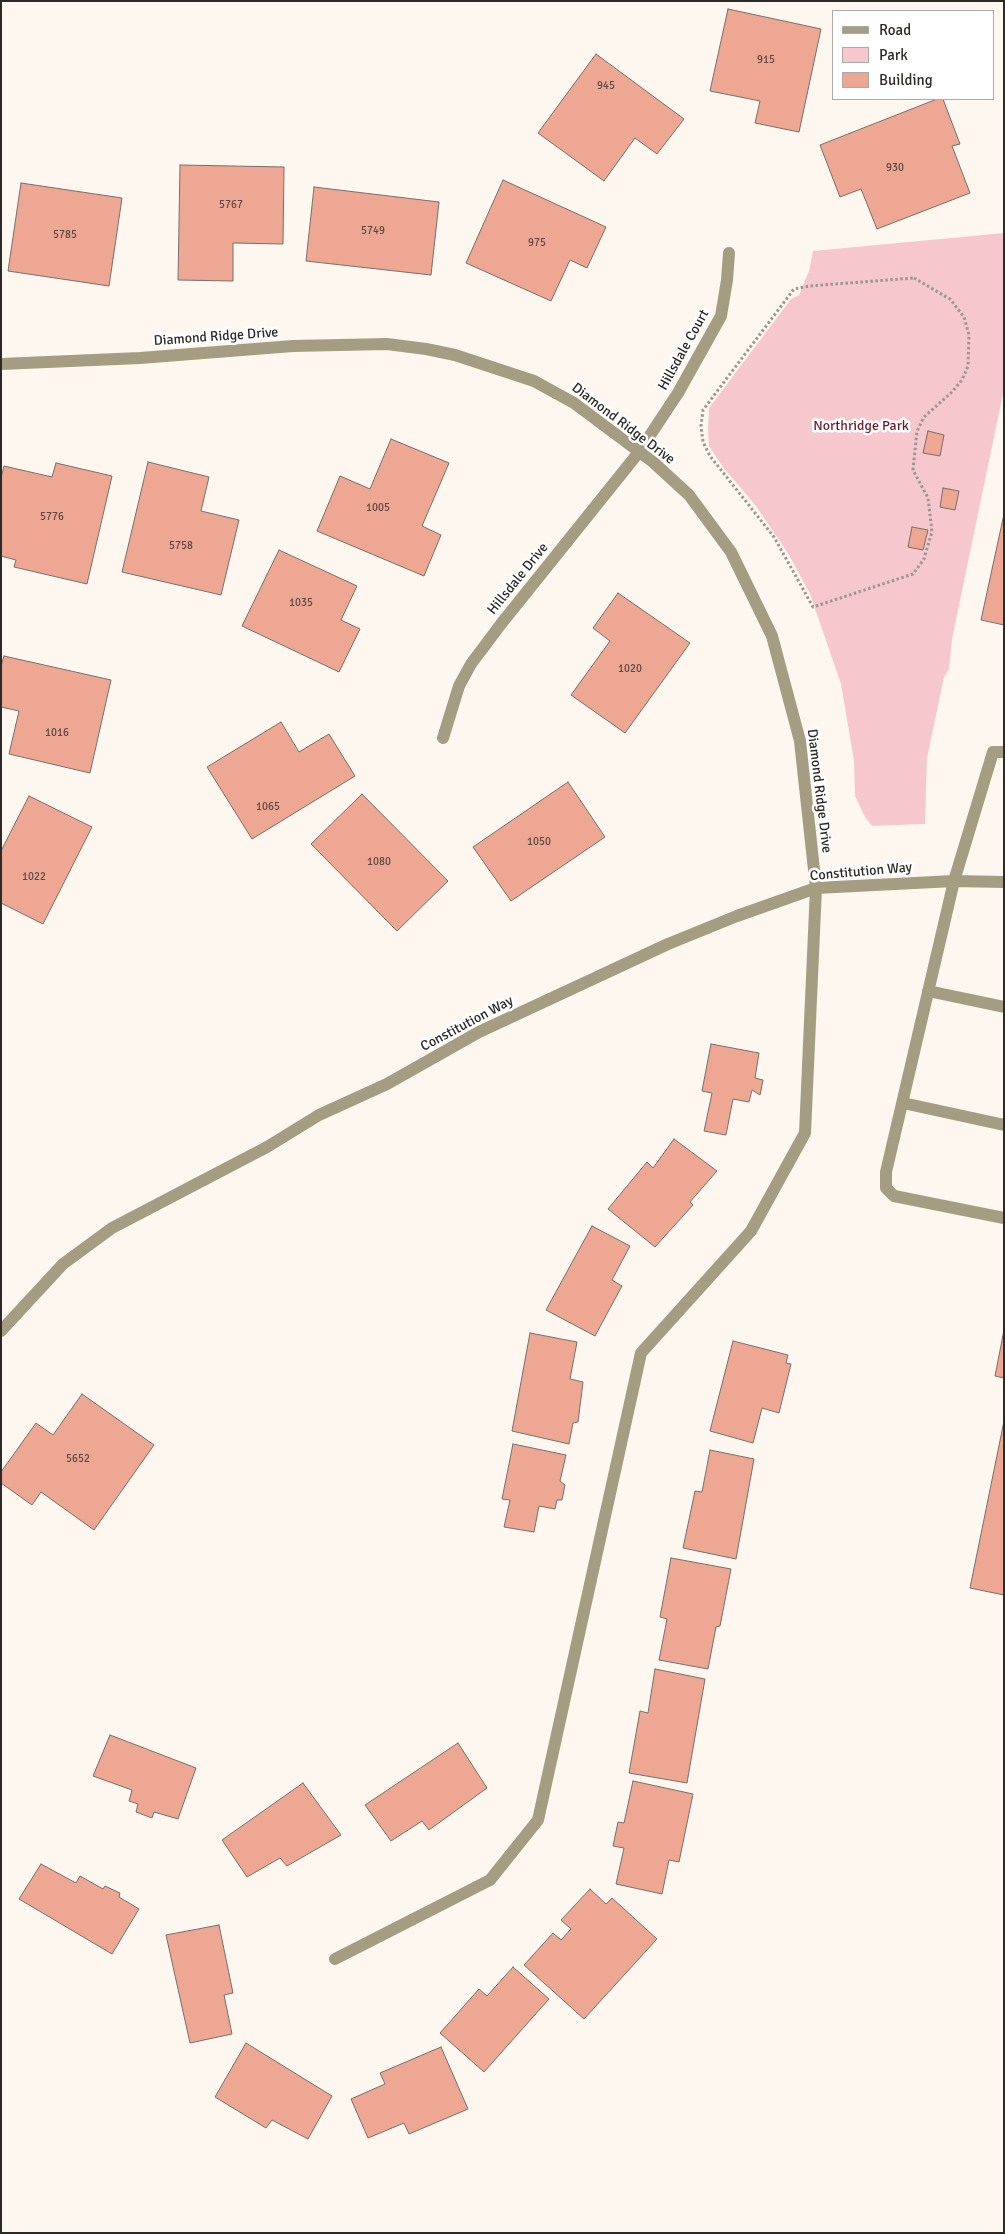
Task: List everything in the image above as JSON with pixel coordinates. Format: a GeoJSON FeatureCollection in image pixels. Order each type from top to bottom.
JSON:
{"type":"FeatureCollection","features":[{"type":"Feature","properties":{"kind":"street","name":"Hillsdale Court"},"geometry":{"type":"LineString","coordinates":[[639,452],[678,393],[721,316],[729,253]]}},
{"type":"Feature","properties":{"kind":"street","name":"Diamond Ridge Drive"},"geometry":{"type":"LineString","coordinates":[[1,364],[140,358],[293,346],[387,344],[455,355],[534,381],[574,403],[639,452],[689,495],[731,552],[772,636],[800,741],[816,888],[805,1133],[751,1231],[641,1353],[538,1820],[490,1880],[335,1958]]}},
{"type":"Feature","properties":{"kind":"street","name":"Hillsdale Drive"},"geometry":{"type":"LineString","coordinates":[[443,738],[459,686],[472,664],[501,624],[639,452]]}},
{"type":"Feature","properties":{"kind":"street"},"geometry":{"type":"LineString","coordinates":[[1004,752],[993,752],[954,881],[886,1172],[886,1188],[894,1196],[1004,1218]]}},
{"type":"Feature","properties":{"kind":"street","name":"Constitution Way"},"geometry":{"type":"LineString","coordinates":[[1,1331],[64,1264],[112,1228],[267,1147],[319,1116],[387,1084],[479,1032],[668,944],[736,916],[816,888],[954,881],[1004,882]]}},
{"type":"Feature","properties":{"kind":"street"},"geometry":{"type":"LineString","coordinates":[[928,991],[1004,1007]]}},
{"type":"Feature","properties":{"kind":"street"},"geometry":{"type":"LineString","coordinates":[[902,1103],[1004,1125]]}},
{"type":"Feature","properties":{"kind":"path"},"geometry":{"type":"LineString","coordinates":[[914,278],[950,299],[964,317],[970,335],[968,366],[962,380],[952,392],[924,417],[917,431],[913,470],[928,498],[932,532],[924,560],[913,574],[813,607],[774,537],[710,456],[703,442],[701,426],[704,410],[794,289],[808,286],[914,278]]}},
{"type":"Feature","properties":{"kind":"green space","name":"Northridge Park"},"geometry":{"type":"Polygon","coordinates":[[[1004,233],[1004,389],[952,639],[949,669],[944,677],[927,758],[925,824],[872,826],[865,817],[855,796],[854,761],[841,684],[810,594],[789,555],[756,506],[722,466],[709,446],[709,408],[791,299],[799,295],[809,271],[813,251],[1004,233]]]}},
{"type":"Feature","properties":{"kind":"building"},"geometry":{"type":"Polygon","coordinates":[[[728,9],[821,29],[799,132],[755,123],[760,101],[710,91],[728,9]]]}},
{"type":"Feature","properties":{"kind":"building"},"geometry":{"type":"Polygon","coordinates":[[[596,54],[684,119],[657,154],[635,138],[604,181],[538,133],[596,54]]]}},
{"type":"Feature","properties":{"kind":"building"},"geometry":{"type":"Polygon","coordinates":[[[934,100],[943,100],[960,144],[952,146],[970,193],[877,229],[861,189],[840,197],[820,145],[934,100]]]}},
{"type":"Feature","properties":{"kind":"building"},"geometry":{"type":"Polygon","coordinates":[[[180,165],[284,167],[283,244],[233,243],[233,281],[178,280],[180,165]]]}},
{"type":"Feature","properties":{"kind":"building"},"geometry":{"type":"Polygon","coordinates":[[[503,180],[606,227],[587,268],[570,260],[551,301],[466,263],[503,180]]]}},
{"type":"Feature","properties":{"kind":"building"},"geometry":{"type":"Polygon","coordinates":[[[21,183],[122,198],[109,286],[8,271],[21,183]]]}},
{"type":"Feature","properties":{"kind":"building"},"geometry":{"type":"Polygon","coordinates":[[[314,187],[439,202],[431,275],[306,261],[314,187]]]}},
{"type":"Feature","properties":{"kind":"building"},"geometry":{"type":"Polygon","coordinates":[[[928,431],[944,435],[940,456],[923,453],[928,431]]]}},
{"type":"Feature","properties":{"kind":"building"},"geometry":{"type":"Polygon","coordinates":[[[391,439],[449,463],[422,526],[441,535],[424,576],[317,531],[340,476],[370,489],[391,439]]]}},
{"type":"Feature","properties":{"kind":"building"},"geometry":{"type":"Polygon","coordinates":[[[148,462],[209,477],[201,511],[239,520],[221,595],[122,572],[148,462]]]}},
{"type":"Feature","properties":{"kind":"building"},"geometry":{"type":"Polygon","coordinates":[[[56,463],[112,476],[87,584],[14,567],[16,560],[1,556],[1,478],[4,466],[52,477],[56,463]]]}},
{"type":"Feature","properties":{"kind":"building"},"geometry":{"type":"Polygon","coordinates":[[[943,488],[959,491],[955,510],[940,507],[943,488]]]}},
{"type":"Feature","properties":{"kind":"building"},"geometry":{"type":"Polygon","coordinates":[[[1004,514],[1004,625],[981,620],[1004,514]]]}},
{"type":"Feature","properties":{"kind":"building"},"geometry":{"type":"Polygon","coordinates":[[[912,527],[928,530],[923,550],[908,547],[912,527]]]}},
{"type":"Feature","properties":{"kind":"building"},"geometry":{"type":"Polygon","coordinates":[[[279,550],[357,586],[341,620],[360,629],[339,672],[242,626],[279,550]]]}},
{"type":"Feature","properties":{"kind":"building"},"geometry":{"type":"Polygon","coordinates":[[[618,593],[690,643],[625,733],[571,695],[610,641],[593,628],[618,593]]]}},
{"type":"Feature","properties":{"kind":"building"},"geometry":{"type":"Polygon","coordinates":[[[4,656],[111,680],[90,773],[9,754],[19,711],[1,707],[1,666],[4,656]]]}},
{"type":"Feature","properties":{"kind":"building"},"geometry":{"type":"Polygon","coordinates":[[[281,722],[299,752],[329,734],[355,776],[252,839],[207,767],[281,722]]]}},
{"type":"Feature","properties":{"kind":"building"},"geometry":{"type":"Polygon","coordinates":[[[568,782],[605,837],[511,901],[473,847],[568,782]]]}},
{"type":"Feature","properties":{"kind":"building"},"geometry":{"type":"Polygon","coordinates":[[[362,794],[448,881],[397,931],[311,844],[362,794]]]}},
{"type":"Feature","properties":{"kind":"building"},"geometry":{"type":"Polygon","coordinates":[[[29,796],[92,827],[43,924],[1,903],[1,851],[29,796]]]}},
{"type":"Feature","properties":{"kind":"building"},"geometry":{"type":"Polygon","coordinates":[[[711,1044],[759,1053],[755,1078],[763,1080],[760,1095],[752,1090],[749,1102],[733,1099],[726,1135],[704,1131],[712,1093],[702,1091],[711,1044]]]}},
{"type":"Feature","properties":{"kind":"building"},"geometry":{"type":"Polygon","coordinates":[[[674,1139],[717,1171],[690,1202],[693,1205],[655,1247],[608,1209],[647,1162],[653,1168],[674,1139]]]}},
{"type":"Feature","properties":{"kind":"building"},"geometry":{"type":"Polygon","coordinates":[[[592,1226],[630,1246],[612,1280],[622,1286],[595,1336],[546,1310],[592,1226]]]}},
{"type":"Feature","properties":{"kind":"building"},"geometry":{"type":"Polygon","coordinates":[[[1004,1330],[1004,1378],[995,1376],[1004,1330]]]}},
{"type":"Feature","properties":{"kind":"building"},"geometry":{"type":"Polygon","coordinates":[[[530,1333],[577,1342],[570,1379],[583,1382],[578,1422],[573,1423],[569,1444],[512,1431],[530,1333]]]}},
{"type":"Feature","properties":{"kind":"building"},"geometry":{"type":"Polygon","coordinates":[[[733,1341],[788,1355],[786,1363],[791,1364],[779,1413],[762,1408],[753,1443],[710,1431],[733,1341]]]}},
{"type":"Feature","properties":{"kind":"building"},"geometry":{"type":"Polygon","coordinates":[[[82,1394],[154,1445],[94,1530],[41,1492],[32,1505],[1,1483],[1,1472],[36,1423],[53,1435],[82,1394]]]}},
{"type":"Feature","properties":{"kind":"building"},"geometry":{"type":"Polygon","coordinates":[[[1004,1421],[1004,1595],[970,1588],[1004,1421]]]}},
{"type":"Feature","properties":{"kind":"building"},"geometry":{"type":"Polygon","coordinates":[[[513,1444],[566,1455],[560,1481],[565,1485],[562,1500],[557,1500],[555,1509],[539,1506],[534,1532],[504,1527],[510,1500],[502,1499],[513,1444]]]}},
{"type":"Feature","properties":{"kind":"building"},"geometry":{"type":"Polygon","coordinates":[[[710,1450],[754,1459],[736,1559],[683,1548],[695,1491],[702,1492],[710,1450]]]}},
{"type":"Feature","properties":{"kind":"building"},"geometry":{"type":"Polygon","coordinates":[[[671,1558],[731,1569],[720,1626],[716,1627],[708,1669],[659,1660],[667,1619],[660,1617],[671,1558]]]}},
{"type":"Feature","properties":{"kind":"building"},"geometry":{"type":"Polygon","coordinates":[[[655,1669],[705,1679],[687,1783],[629,1773],[640,1711],[648,1713],[655,1669]]]}},
{"type":"Feature","properties":{"kind":"building"},"geometry":{"type":"Polygon","coordinates":[[[110,1735],[196,1768],[178,1819],[154,1812],[152,1818],[136,1812],[138,1804],[129,1801],[132,1790],[93,1776],[110,1735]]]}},
{"type":"Feature","properties":{"kind":"building"},"geometry":{"type":"Polygon","coordinates":[[[458,1743],[487,1788],[429,1830],[422,1821],[391,1841],[365,1805],[458,1743]]]}},
{"type":"Feature","properties":{"kind":"building"},"geometry":{"type":"Polygon","coordinates":[[[633,1781],[693,1794],[679,1862],[669,1860],[662,1894],[616,1884],[624,1848],[613,1846],[618,1822],[624,1823],[633,1781]]]}},
{"type":"Feature","properties":{"kind":"building"},"geometry":{"type":"Polygon","coordinates":[[[303,1783],[341,1835],[287,1866],[280,1858],[247,1877],[222,1840],[303,1783]]]}},
{"type":"Feature","properties":{"kind":"building"},"geometry":{"type":"Polygon","coordinates":[[[41,1864],[76,1883],[80,1876],[103,1889],[105,1886],[120,1893],[119,1897],[139,1909],[112,1954],[19,1899],[41,1864]]]}},
{"type":"Feature","properties":{"kind":"building"},"geometry":{"type":"Polygon","coordinates":[[[590,1889],[606,1904],[612,1898],[657,1939],[584,2019],[524,1965],[553,1933],[561,1940],[571,1929],[561,1920],[590,1889]]]}},
{"type":"Feature","properties":{"kind":"building"},"geometry":{"type":"Polygon","coordinates":[[[219,1925],[233,1993],[224,1995],[232,2034],[190,2043],[166,1935],[219,1925]]]}},
{"type":"Feature","properties":{"kind":"building"},"geometry":{"type":"Polygon","coordinates":[[[513,1967],[549,1999],[484,2072],[440,2033],[479,1989],[487,1996],[513,1967]]]}},
{"type":"Feature","properties":{"kind":"building"},"geometry":{"type":"Polygon","coordinates":[[[246,2043],[332,2096],[308,2139],[272,2120],[266,2128],[215,2097],[246,2043]]]}},
{"type":"Feature","properties":{"kind":"building"},"geometry":{"type":"Polygon","coordinates":[[[441,2047],[468,2109],[409,2134],[404,2123],[368,2138],[351,2099],[385,2084],[380,2073],[441,2047]]]}}]}
